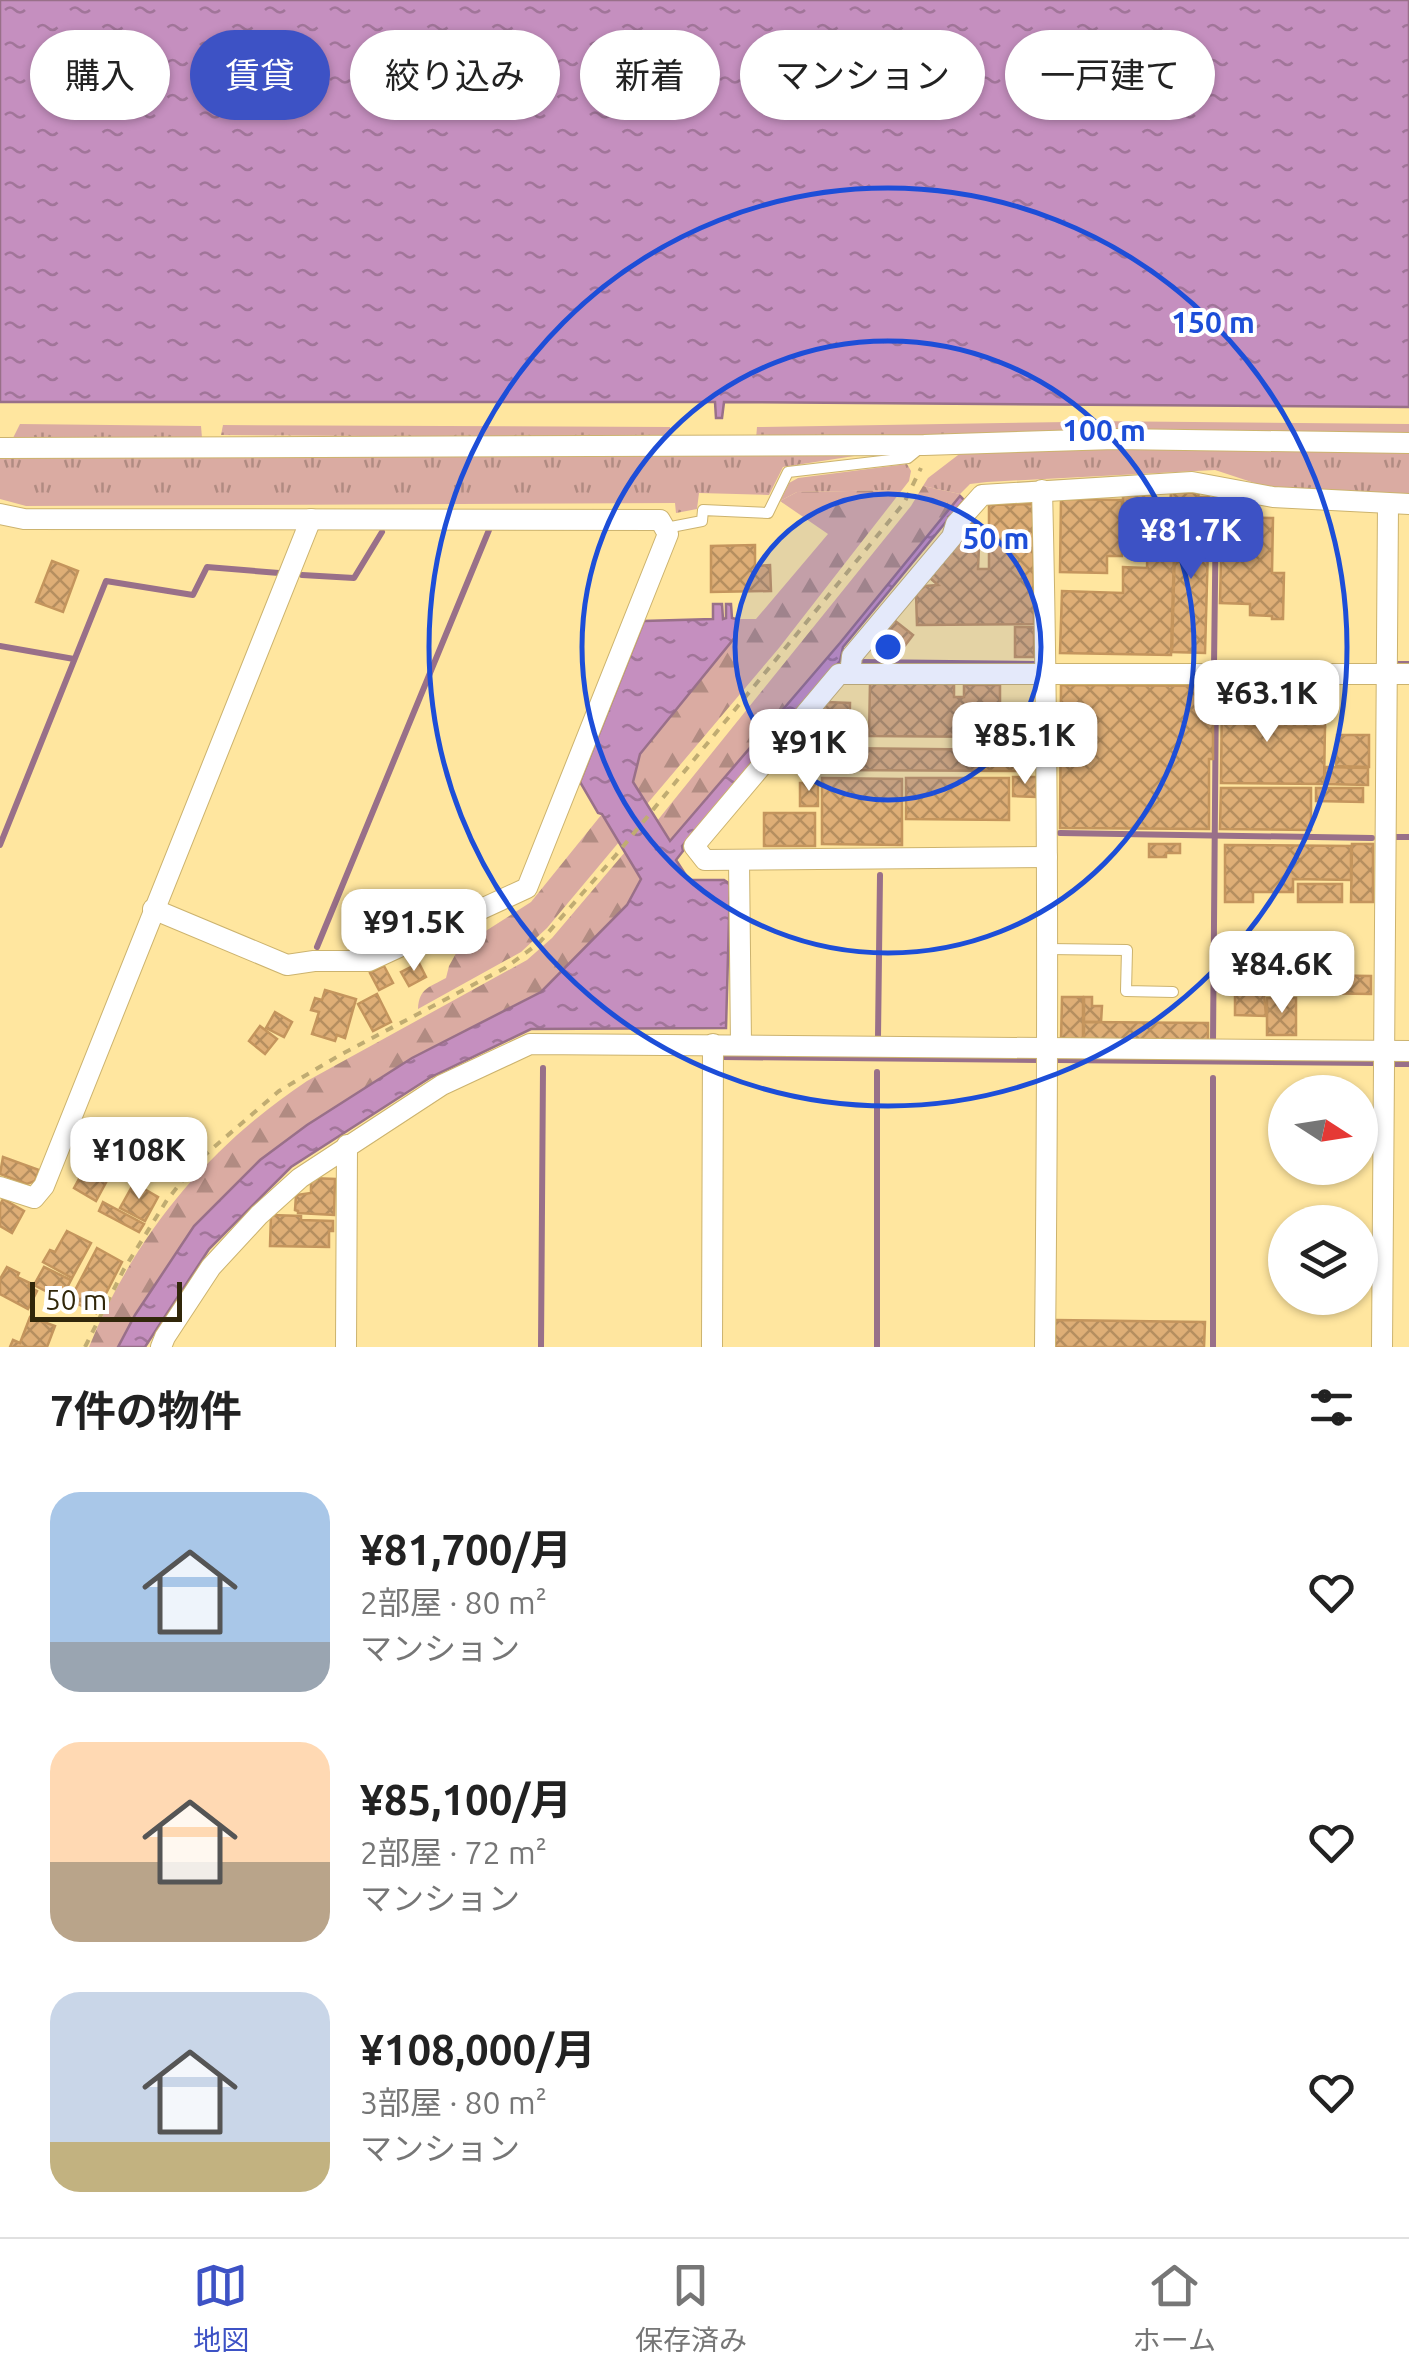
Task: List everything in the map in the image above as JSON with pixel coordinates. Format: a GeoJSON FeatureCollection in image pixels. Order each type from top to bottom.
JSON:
{"type":"FeatureCollection","features":[{"type":"Feature","properties":{"kind":"street"},"geometry":{"type":"LineString","coordinates":[[0,448],[924,446],[1115,439],[1409,443]]}},
{"type":"Feature","properties":{"kind":"street"},"geometry":{"type":"LineString","coordinates":[[850,674],[852,656],[952,537],[956,524],[982,495],[1192,482],[1273,497],[1399,504],[1386,674],[1382,1347]]}},
{"type":"Feature","properties":{"kind":"street"},"geometry":{"type":"LineString","coordinates":[[1042,490],[1048,950],[1046,1347]]}},
{"type":"Feature","properties":{"kind":"street"},"geometry":{"type":"LineString","coordinates":[[0,514],[24,519],[660,520],[668,534],[527,888],[370,961],[288,964],[153,910]]}},
{"type":"Feature","properties":{"kind":"street"},"geometry":{"type":"LineString","coordinates":[[0,1187],[34,1198],[44,1186],[311,519]]}},
{"type":"Feature","properties":{"kind":"street"},"geometry":{"type":"LineString","coordinates":[[1047,857],[704,860],[694,846],[839,674],[1409,674]]}},
{"type":"Feature","properties":{"kind":"street"},"geometry":{"type":"LineString","coordinates":[[740,860],[742,1045]]}},
{"type":"Feature","properties":{"kind":"street"},"geometry":{"type":"LineString","coordinates":[[161,1347],[211,1267],[300,1178],[442,1085],[530,1044],[1409,1052]]}},
{"type":"Feature","properties":{"kind":"street"},"geometry":{"type":"LineString","coordinates":[[712,1347],[713,1044]]}},
{"type":"Feature","properties":{"kind":"street"},"geometry":{"type":"LineString","coordinates":[[346,1347],[348,1145]]}},
{"type":"Feature","properties":{"kind":"lane"},"geometry":{"type":"LineString","coordinates":[[665,528],[702,521],[703,510],[768,513],[788,472],[908,458],[924,446]]}},
{"type":"Feature","properties":{"kind":"lane"},"geometry":{"type":"LineString","coordinates":[[1048,950],[1127,950],[1126,991],[1174,992]]}},
{"type":"Feature","properties":{"kind":"path"},"geometry":{"type":"LineString","coordinates":[[85,1347],[124,1269],[167,1200],[217,1144],[279,1090],[505,968],[539,943],[904,503],[920,471],[924,446]]}},
{"type":"Feature","properties":{"kind":"green space"},"geometry":{"type":"Polygon","coordinates":[[[1088,421],[1409,424],[1409,435],[1088,433],[1088,421]]]}},
{"type":"Feature","properties":{"kind":"green space"},"geometry":{"type":"Polygon","coordinates":[[[1068,422],[1068,433],[756,439],[757,427],[1068,422]]]}},
{"type":"Feature","properties":{"kind":"green space"},"geometry":{"type":"Polygon","coordinates":[[[20,424],[201,426],[202,438],[13,438],[20,424]]]}},
{"type":"Feature","properties":{"kind":"green space"},"geometry":{"type":"Polygon","coordinates":[[[223,425],[670,427],[670,438],[221,435],[223,425]]]}},
{"type":"Feature","properties":{"kind":"green space"},"geometry":{"type":"Polygon","coordinates":[[[1116,448],[1409,452],[1409,496],[1279,491],[1215,470],[987,482],[970,484],[960,494],[923,486],[962,452],[1116,448]]]}},
{"type":"Feature","properties":{"kind":"green space"},"geometry":{"type":"Polygon","coordinates":[[[880,452],[783,467],[769,495],[699,493],[697,509],[676,513],[675,503],[26,506],[0,499],[0,455],[880,452]]]}},
{"type":"Feature","properties":{"kind":"green space"},"geometry":{"type":"Polygon","coordinates":[[[907,464],[911,471],[902,490],[797,492],[780,501],[789,483],[798,478],[907,464]]]}},
{"type":"Feature","properties":{"kind":"green space"},"geometry":{"type":"Polygon","coordinates":[[[923,486],[960,496],[670,842],[657,821],[911,506],[923,486]]]}},
{"type":"Feature","properties":{"kind":"green space"},"geometry":{"type":"Polygon","coordinates":[[[902,490],[779,648],[647,804],[633,782],[640,754],[736,636],[736,619],[756,619],[828,534],[780,501],[797,492],[902,490]]]}},
{"type":"Feature","properties":{"kind":"green space"},"geometry":{"type":"Polygon","coordinates":[[[602,814],[619,842],[547,928],[521,952],[418,1009],[423,992],[446,978],[459,948],[531,902],[602,814]]]}},
{"type":"Feature","properties":{"kind":"green space"},"geometry":{"type":"Polygon","coordinates":[[[625,852],[641,880],[627,905],[541,992],[412,1058],[307,1125],[261,1160],[194,1226],[117,1347],[89,1347],[107,1306],[152,1231],[206,1165],[238,1135],[307,1081],[527,960],[552,938],[625,852]]]}},
{"type":"Feature","properties":{"kind":"water"},"geometry":{"type":"Polygon","coordinates":[[[0,0],[1409,0],[1409,407],[724,402],[722,418],[716,418],[715,402],[0,402],[0,0]]]}},
{"type":"Feature","properties":{"kind":"water"},"geometry":{"type":"Polygon","coordinates":[[[960,496],[964,500],[843,647],[840,661],[682,846],[676,860],[689,880],[724,880],[730,884],[726,1028],[531,1029],[431,1077],[291,1167],[209,1249],[145,1347],[118,1347],[194,1226],[260,1160],[412,1058],[541,992],[627,905],[641,879],[580,782],[644,621],[713,619],[713,604],[722,604],[723,619],[726,604],[731,604],[732,618],[736,619],[736,636],[640,754],[633,782],[670,841],[960,496]]]}},
{"type":"Feature","properties":{"kind":"building"},"geometry":{"type":"Polygon","coordinates":[[[1171,492],[1209,497],[1208,507],[1170,510],[1171,492]]]}},
{"type":"Feature","properties":{"kind":"building"},"geometry":{"type":"Polygon","coordinates":[[[1123,495],[1153,495],[1152,528],[1123,528],[1123,495]]]}},
{"type":"Feature","properties":{"kind":"building"},"geometry":{"type":"Polygon","coordinates":[[[1061,499],[1122,500],[1122,556],[1107,556],[1107,573],[1060,572],[1061,499]]]}},
{"type":"Feature","properties":{"kind":"building"},"geometry":{"type":"Polygon","coordinates":[[[1033,504],[1034,624],[917,625],[916,593],[925,586],[938,585],[930,578],[971,522],[980,524],[978,569],[989,569],[989,505],[1033,504]]]}},
{"type":"Feature","properties":{"kind":"building"},"geometry":{"type":"Polygon","coordinates":[[[1176,511],[1209,512],[1205,653],[1172,652],[1176,511]]]}},
{"type":"Feature","properties":{"kind":"building"},"geometry":{"type":"Polygon","coordinates":[[[1222,517],[1273,518],[1272,573],[1284,573],[1283,619],[1250,615],[1250,604],[1220,603],[1222,517]]]}},
{"type":"Feature","properties":{"kind":"building"},"geometry":{"type":"Polygon","coordinates":[[[1155,519],[1175,519],[1171,655],[1060,653],[1062,591],[1123,593],[1123,567],[1147,568],[1148,529],[1154,529],[1155,519]]]}},
{"type":"Feature","properties":{"kind":"building"},"geometry":{"type":"Polygon","coordinates":[[[755,545],[755,566],[770,565],[771,591],[711,592],[711,546],[755,545]]]}},
{"type":"Feature","properties":{"kind":"building"},"geometry":{"type":"Polygon","coordinates":[[[52,561],[78,571],[63,612],[36,602],[52,561]]]}},
{"type":"Feature","properties":{"kind":"building"},"geometry":{"type":"Polygon","coordinates":[[[894,620],[913,635],[897,656],[877,641],[894,620]]]}},
{"type":"Feature","properties":{"kind":"building"},"geometry":{"type":"Polygon","coordinates":[[[1015,627],[1034,627],[1034,657],[1015,657],[1015,627]]]}},
{"type":"Feature","properties":{"kind":"building"},"geometry":{"type":"Polygon","coordinates":[[[870,683],[954,684],[954,697],[964,697],[964,685],[1000,685],[1000,737],[869,736],[870,683]]]}},
{"type":"Feature","properties":{"kind":"building"},"geometry":{"type":"Polygon","coordinates":[[[1061,685],[1213,686],[1209,829],[1060,828],[1061,685]]]}},
{"type":"Feature","properties":{"kind":"building"},"geometry":{"type":"Polygon","coordinates":[[[1222,687],[1269,687],[1268,709],[1246,709],[1246,727],[1325,727],[1324,784],[1221,783],[1222,687]]]}},
{"type":"Feature","properties":{"kind":"building"},"geometry":{"type":"Polygon","coordinates":[[[826,702],[850,703],[849,748],[833,748],[833,768],[788,768],[788,748],[826,702]]]}},
{"type":"Feature","properties":{"kind":"building"},"geometry":{"type":"Polygon","coordinates":[[[1246,709],[1325,709],[1325,727],[1246,727],[1246,709]]]}},
{"type":"Feature","properties":{"kind":"building"},"geometry":{"type":"Polygon","coordinates":[[[1337,735],[1369,735],[1369,767],[1336,766],[1337,735]]]}},
{"type":"Feature","properties":{"kind":"building"},"geometry":{"type":"Polygon","coordinates":[[[836,748],[1028,750],[1027,771],[835,770],[836,748]]]}},
{"type":"Feature","properties":{"kind":"building"},"geometry":{"type":"Polygon","coordinates":[[[1325,767],[1368,768],[1368,785],[1325,784],[1325,767]]]}},
{"type":"Feature","properties":{"kind":"building"},"geometry":{"type":"Polygon","coordinates":[[[1013,777],[1037,777],[1036,797],[1013,796],[1013,777]]]}},
{"type":"Feature","properties":{"kind":"building"},"geometry":{"type":"Polygon","coordinates":[[[822,778],[902,779],[902,845],[822,844],[822,778]]]}},
{"type":"Feature","properties":{"kind":"building"},"geometry":{"type":"Polygon","coordinates":[[[906,778],[1009,778],[1009,820],[906,819],[906,778]]]}},
{"type":"Feature","properties":{"kind":"building"},"geometry":{"type":"Polygon","coordinates":[[[800,783],[818,783],[818,806],[800,806],[800,783]]]}},
{"type":"Feature","properties":{"kind":"building"},"geometry":{"type":"Polygon","coordinates":[[[1221,788],[1311,788],[1311,830],[1220,829],[1221,788]]]}},
{"type":"Feature","properties":{"kind":"building"},"geometry":{"type":"Polygon","coordinates":[[[1316,788],[1363,788],[1363,802],[1316,801],[1316,788]]]}},
{"type":"Feature","properties":{"kind":"building"},"geometry":{"type":"Polygon","coordinates":[[[764,813],[815,813],[815,846],[764,846],[764,813]]]}},
{"type":"Feature","properties":{"kind":"building"},"geometry":{"type":"Polygon","coordinates":[[[1149,844],[1180,844],[1180,853],[1149,857],[1149,844]]]}},
{"type":"Feature","properties":{"kind":"building"},"geometry":{"type":"Polygon","coordinates":[[[1352,844],[1373,844],[1373,902],[1351,902],[1352,844]]]}},
{"type":"Feature","properties":{"kind":"building"},"geometry":{"type":"Polygon","coordinates":[[[1225,845],[1351,846],[1351,880],[1293,879],[1293,892],[1253,892],[1253,902],[1225,902],[1225,845]]]}},
{"type":"Feature","properties":{"kind":"building"},"geometry":{"type":"Polygon","coordinates":[[[1298,884],[1342,884],[1342,902],[1298,902],[1298,884]]]}},
{"type":"Feature","properties":{"kind":"building"},"geometry":{"type":"Polygon","coordinates":[[[1228,962],[1247,962],[1247,991],[1228,991],[1228,962]]]}},
{"type":"Feature","properties":{"kind":"building"},"geometry":{"type":"Polygon","coordinates":[[[419,963],[426,977],[409,986],[401,972],[419,963]]]}},
{"type":"Feature","properties":{"kind":"building"},"geometry":{"type":"Polygon","coordinates":[[[384,966],[393,983],[379,990],[370,973],[384,966]]]}},
{"type":"Feature","properties":{"kind":"building"},"geometry":{"type":"Polygon","coordinates":[[[1298,971],[1298,990],[1268,990],[1268,972],[1298,971]]]}},
{"type":"Feature","properties":{"kind":"building"},"geometry":{"type":"Polygon","coordinates":[[[1248,972],[1265,972],[1265,990],[1248,990],[1248,972]]]}},
{"type":"Feature","properties":{"kind":"building"},"geometry":{"type":"Polygon","coordinates":[[[1301,975],[1371,976],[1371,994],[1301,993],[1301,975]]]}},
{"type":"Feature","properties":{"kind":"building"},"geometry":{"type":"Polygon","coordinates":[[[325,990],[356,999],[345,1038],[337,1035],[335,1041],[312,1034],[319,1012],[311,1010],[315,998],[322,1000],[325,990]]]}},
{"type":"Feature","properties":{"kind":"building"},"geometry":{"type":"Polygon","coordinates":[[[377,994],[391,1022],[373,1031],[358,1004],[377,994]]]}},
{"type":"Feature","properties":{"kind":"building"},"geometry":{"type":"Polygon","coordinates":[[[1235,994],[1264,994],[1266,1016],[1235,1015],[1235,994]]]}},
{"type":"Feature","properties":{"kind":"building"},"geometry":{"type":"Polygon","coordinates":[[[1062,997],[1083,997],[1083,1041],[1061,1040],[1062,997]]]}},
{"type":"Feature","properties":{"kind":"building"},"geometry":{"type":"Polygon","coordinates":[[[1084,997],[1092,997],[1092,1006],[1102,1006],[1101,1022],[1084,1022],[1084,997]]]}},
{"type":"Feature","properties":{"kind":"building"},"geometry":{"type":"Polygon","coordinates":[[[1267,998],[1296,998],[1296,1035],[1267,1035],[1267,998]]]}},
{"type":"Feature","properties":{"kind":"building"},"geometry":{"type":"Polygon","coordinates":[[[275,1012],[292,1022],[284,1037],[266,1028],[275,1012]]]}},
{"type":"Feature","properties":{"kind":"building"},"geometry":{"type":"Polygon","coordinates":[[[1084,1022],[1208,1023],[1208,1041],[1084,1041],[1084,1022]]]}},
{"type":"Feature","properties":{"kind":"building"},"geometry":{"type":"Polygon","coordinates":[[[260,1026],[277,1039],[265,1054],[249,1041],[260,1026]]]}},
{"type":"Feature","properties":{"kind":"building"},"geometry":{"type":"Polygon","coordinates":[[[145,1123],[169,1141],[157,1156],[161,1159],[145,1172],[119,1153],[145,1123]]]}},
{"type":"Feature","properties":{"kind":"building"},"geometry":{"type":"Polygon","coordinates":[[[101,1128],[123,1137],[117,1151],[95,1142],[101,1128]]]}},
{"type":"Feature","properties":{"kind":"building"},"geometry":{"type":"Polygon","coordinates":[[[95,1150],[117,1162],[96,1201],[74,1188],[95,1150]]]}},
{"type":"Feature","properties":{"kind":"building"},"geometry":{"type":"Polygon","coordinates":[[[3,1157],[39,1170],[35,1181],[27,1184],[0,1174],[3,1157]]]}},
{"type":"Feature","properties":{"kind":"building"},"geometry":{"type":"Polygon","coordinates":[[[311,1178],[335,1179],[334,1215],[295,1210],[296,1195],[311,1193],[311,1178]]]}},
{"type":"Feature","properties":{"kind":"building"},"geometry":{"type":"Polygon","coordinates":[[[134,1183],[158,1197],[145,1221],[120,1208],[134,1183]]]}},
{"type":"Feature","properties":{"kind":"building"},"geometry":{"type":"Polygon","coordinates":[[[3,1199],[24,1211],[12,1233],[0,1226],[3,1199]]]}},
{"type":"Feature","properties":{"kind":"building"},"geometry":{"type":"Polygon","coordinates":[[[103,1202],[144,1224],[139,1232],[99,1211],[103,1202]]]}},
{"type":"Feature","properties":{"kind":"building"},"geometry":{"type":"Polygon","coordinates":[[[271,1215],[333,1221],[329,1247],[270,1246],[271,1215]]]}},
{"type":"Feature","properties":{"kind":"building"},"geometry":{"type":"Polygon","coordinates":[[[67,1231],[91,1243],[72,1278],[43,1262],[50,1250],[55,1252],[67,1231]]]}},
{"type":"Feature","properties":{"kind":"building"},"geometry":{"type":"Polygon","coordinates":[[[97,1248],[122,1262],[96,1313],[70,1300],[97,1248]]]}},
{"type":"Feature","properties":{"kind":"building"},"geometry":{"type":"Polygon","coordinates":[[[7,1267],[37,1291],[28,1309],[0,1294],[0,1279],[7,1267]]]}},
{"type":"Feature","properties":{"kind":"building"},"geometry":{"type":"Polygon","coordinates":[[[44,1267],[71,1280],[61,1299],[34,1285],[44,1267]]]}},
{"type":"Feature","properties":{"kind":"building"},"geometry":{"type":"Polygon","coordinates":[[[30,1317],[55,1326],[47,1347],[10,1347],[13,1340],[20,1343],[30,1317]]]}},
{"type":"Feature","properties":{"kind":"building"},"geometry":{"type":"Polygon","coordinates":[[[1055,1320],[1205,1322],[1204,1347],[1055,1347],[1055,1320]]]}},
{"type":"Feature","properties":{"kind":"waterway"},"geometry":{"type":"LineString","coordinates":[[1214,666],[1216,503]]}},
{"type":"Feature","properties":{"kind":"waterway"},"geometry":{"type":"LineString","coordinates":[[317,947],[489,530]]}},
{"type":"Feature","properties":{"kind":"waterway"},"geometry":{"type":"LineString","coordinates":[[302,575],[354,578],[382,532]]}},
{"type":"Feature","properties":{"kind":"waterway"},"geometry":{"type":"LineString","coordinates":[[0,845],[106,581],[193,595],[207,567],[279,573]]}},
{"type":"Feature","properties":{"kind":"waterway"},"geometry":{"type":"LineString","coordinates":[[0,646],[74,659]]}},
{"type":"Feature","properties":{"kind":"waterway"},"geometry":{"type":"LineString","coordinates":[[860,662],[1037,664]]}},
{"type":"Feature","properties":{"kind":"waterway"},"geometry":{"type":"LineString","coordinates":[[1395,664],[1409,664]]}},
{"type":"Feature","properties":{"kind":"waterway"},"geometry":{"type":"LineString","coordinates":[[1213,1042],[1216,685]]}},
{"type":"Feature","properties":{"kind":"waterway"},"geometry":{"type":"LineString","coordinates":[[1060,833],[1372,838]]}},
{"type":"Feature","properties":{"kind":"waterway"},"geometry":{"type":"LineString","coordinates":[[1395,837],[1409,837]]}},
{"type":"Feature","properties":{"kind":"waterway"},"geometry":{"type":"LineString","coordinates":[[878,1037],[880,875]]}},
{"type":"Feature","properties":{"kind":"waterway"},"geometry":{"type":"LineString","coordinates":[[723,1057],[1038,1060]]}},
{"type":"Feature","properties":{"kind":"waterway"},"geometry":{"type":"LineString","coordinates":[[1057,1060],[1374,1063]]}},
{"type":"Feature","properties":{"kind":"waterway"},"geometry":{"type":"LineString","coordinates":[[1391,1064],[1409,1064]]}},
{"type":"Feature","properties":{"kind":"waterway"},"geometry":{"type":"LineString","coordinates":[[541,1347],[543,1068]]}},
{"type":"Feature","properties":{"kind":"waterway"},"geometry":{"type":"LineString","coordinates":[[877,1072],[877,1347]]}},
{"type":"Feature","properties":{"kind":"waterway"},"geometry":{"type":"LineString","coordinates":[[1213,1078],[1213,1347]]}}]}
